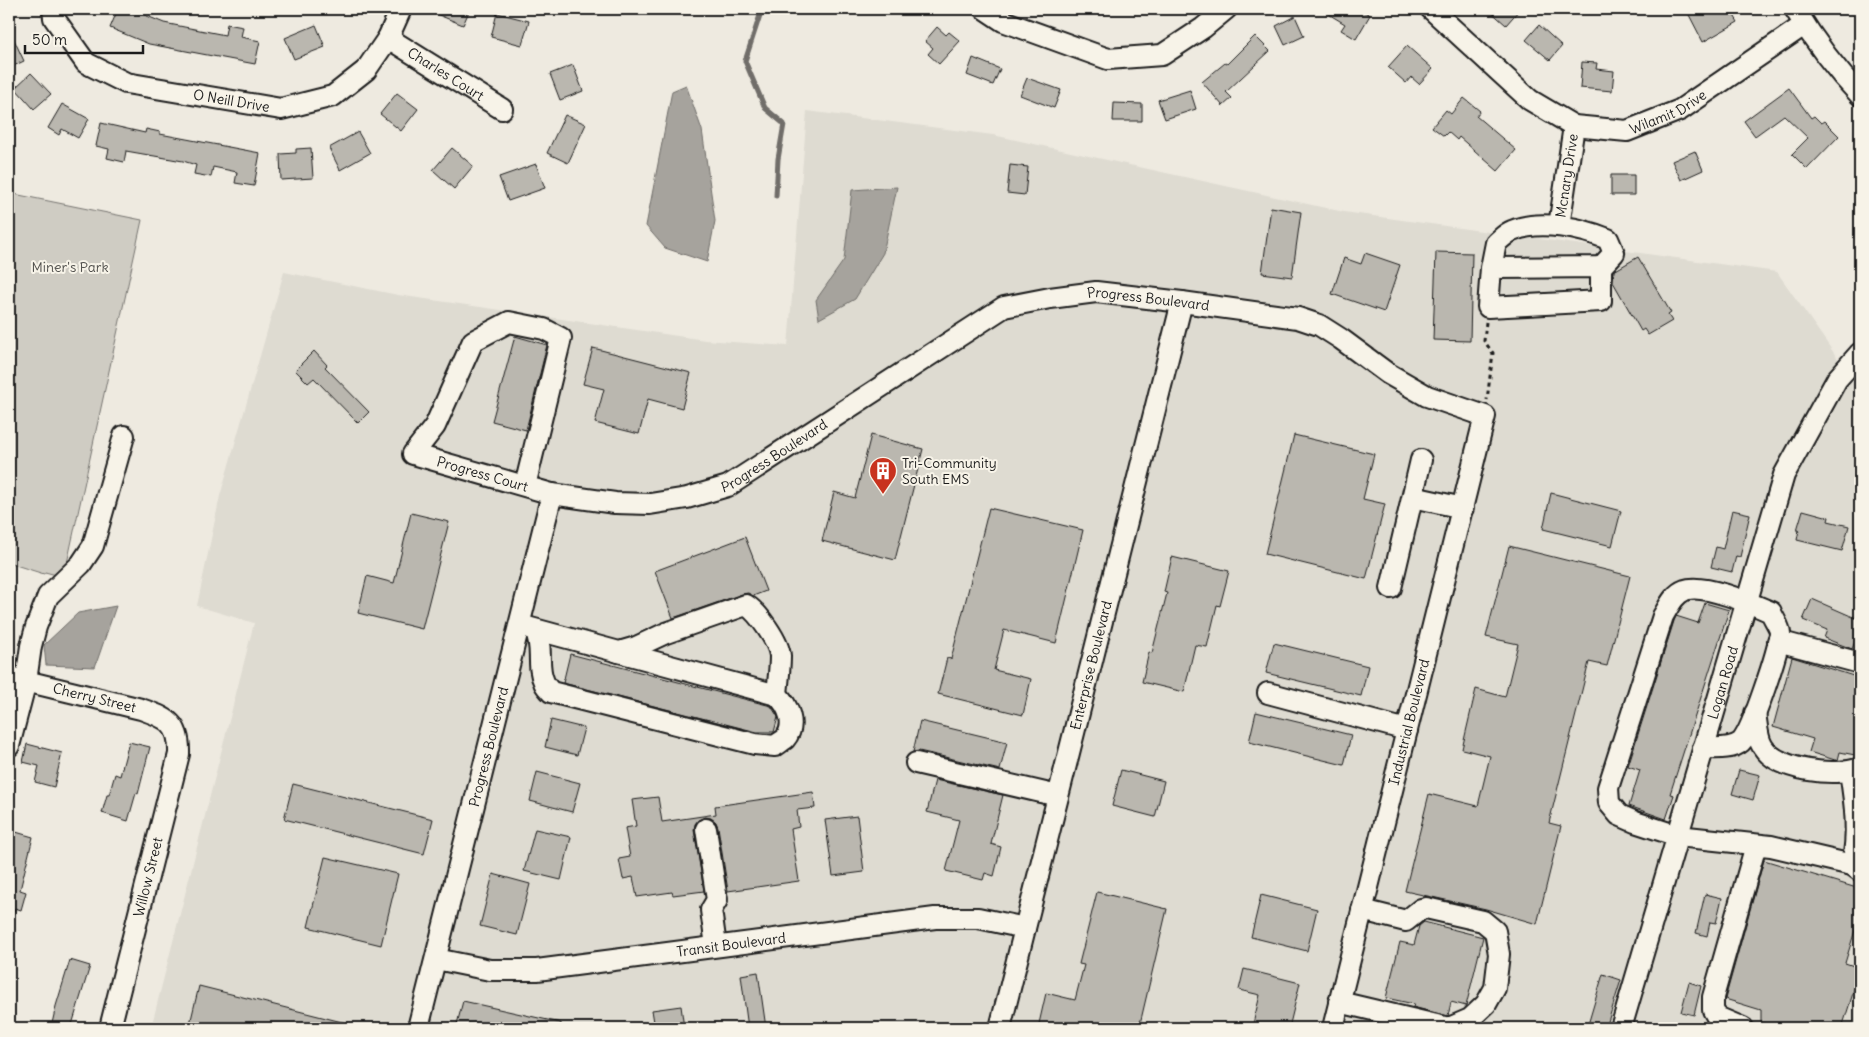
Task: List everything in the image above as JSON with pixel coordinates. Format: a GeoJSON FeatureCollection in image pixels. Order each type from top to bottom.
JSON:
{"type":"FeatureCollection","features":[{"type":"Feature","properties":{"kind":"street","name":"O Neill Drive"},"geometry":{"type":"LineString","coordinates":[[52,9],[54,18],[86,62],[126,83],[281,109],[333,96],[366,70],[388,38],[401,9]]}},
{"type":"Feature","properties":{"kind":"street"},"geometry":{"type":"LineString","coordinates":[[985,9],[1003,21],[1108,59],[1162,55],[1203,28],[1226,9]]}},
{"type":"Feature","properties":{"kind":"street","name":"Wilamit Drive"},"geometry":{"type":"LineString","coordinates":[[1431,9],[1530,100],[1574,126],[1628,131],[1680,110],[1800,17]]}},
{"type":"Feature","properties":{"kind":"street"},"geometry":{"type":"LineString","coordinates":[[1800,17],[1846,81],[1860,95]]}},
{"type":"Feature","properties":{"kind":"street","name":"Charles Court"},"geometry":{"type":"LineString","coordinates":[[388,38],[502,109]]}},
{"type":"Feature","properties":{"kind":"street","name":"Mcnary Drive"},"geometry":{"type":"LineString","coordinates":[[1559,226],[1574,126]]}},
{"type":"Feature","properties":{"kind":"street"},"geometry":{"type":"LineString","coordinates":[[1527,226],[1559,226],[1588,230],[1608,239],[1614,253],[1601,267],[1601,301],[1488,307],[1491,268],[1496,243],[1510,231],[1527,226]]}},
{"type":"Feature","properties":{"kind":"street"},"geometry":{"type":"LineString","coordinates":[[1491,268],[1601,267]]}},
{"type":"Feature","properties":{"kind":"street","name":"Progress Boulevard"},"geometry":{"type":"LineString","coordinates":[[418,1028],[527,628],[552,494],[615,503],[650,504],[687,498],[728,486],[1004,307],[1096,292],[1298,318],[1319,325],[1387,373],[1427,396],[1485,416]]}},
{"type":"Feature","properties":{"kind":"street","name":"Enterprise Boulevard"},"geometry":{"type":"LineString","coordinates":[[1000,1028],[1182,302]]}},
{"type":"Feature","properties":{"kind":"street","name":"Progress Court"},"geometry":{"type":"LineString","coordinates":[[525,486],[561,338],[544,329],[509,322],[473,341],[435,426],[413,454],[552,494]]}},
{"type":"Feature","properties":{"kind":"street","name":"Logan Road"},"geometry":{"type":"LineString","coordinates":[[1621,1028],[1784,475],[1837,379],[1860,353]]}},
{"type":"Feature","properties":{"kind":"street","name":"Industrial Boulevard"},"geometry":{"type":"LineString","coordinates":[[1333,1028],[1485,416]]}},
{"type":"Feature","properties":{"kind":"street"},"geometry":{"type":"LineString","coordinates":[[9,746],[17,679],[48,596],[81,564],[93,546],[124,436]]}},
{"type":"Feature","properties":{"kind":"street"},"geometry":{"type":"LineString","coordinates":[[1391,588],[1421,460]]}},
{"type":"Feature","properties":{"kind":"street"},"geometry":{"type":"LineString","coordinates":[[1413,497],[1463,508]]}},
{"type":"Feature","properties":{"kind":"street"},"geometry":{"type":"LineString","coordinates":[[1703,748],[1725,748],[1740,742],[1751,727],[1755,713],[1773,662],[1780,632],[1770,612],[1746,601],[1705,589],[1686,589],[1675,596],[1663,616],[1608,788],[1609,803],[1619,815],[1678,836],[1771,846],[1856,868],[1855,770],[1804,769],[1779,761],[1761,745],[1755,713]]}},
{"type":"Feature","properties":{"kind":"street"},"geometry":{"type":"LineString","coordinates":[[618,652],[636,647],[666,633],[746,605],[754,609],[771,635],[780,654],[777,695]]}},
{"type":"Feature","properties":{"kind":"street"},"geometry":{"type":"LineString","coordinates":[[527,628],[777,695],[785,702],[791,720],[786,738],[775,746],[755,744],[551,692],[544,683],[540,664],[539,638],[527,628]]}},
{"type":"Feature","properties":{"kind":"street"},"geometry":{"type":"LineString","coordinates":[[1778,641],[1860,663]]}},
{"type":"Feature","properties":{"kind":"street","name":"Cherry Street"},"geometry":{"type":"LineString","coordinates":[[17,679],[141,709],[161,716],[175,726]]}},
{"type":"Feature","properties":{"kind":"street"},"geometry":{"type":"LineString","coordinates":[[1268,693],[1407,730]]}},
{"type":"Feature","properties":{"kind":"street","name":"Willow Street"},"geometry":{"type":"LineString","coordinates":[[110,1028],[179,754],[179,740],[175,726]]}},
{"type":"Feature","properties":{"kind":"street"},"geometry":{"type":"LineString","coordinates":[[916,763],[1058,796]]}},
{"type":"Feature","properties":{"kind":"street"},"geometry":{"type":"LineString","coordinates":[[706,829],[717,900],[712,910],[716,946]]}},
{"type":"Feature","properties":{"kind":"street"},"geometry":{"type":"LineString","coordinates":[[1744,1028],[1717,1017],[1713,1010],[1713,997],[1756,845]]}},
{"type":"Feature","properties":{"kind":"street"},"geometry":{"type":"LineString","coordinates":[[1339,1002],[1449,1028],[1470,1018],[1486,1004],[1495,988],[1499,954],[1498,946],[1495,930],[1483,921],[1426,908],[1421,909],[1406,921],[1362,910]]}},
{"type":"Feature","properties":{"kind":"street","name":"Transit Boulevard"},"geometry":{"type":"LineString","coordinates":[[436,959],[490,970],[537,970],[935,918],[978,918],[1025,928]]}},
{"type":"Feature","properties":{"kind":"path"},"geometry":{"type":"LineString","coordinates":[[1485,416],[1494,353],[1484,341],[1488,307]]}},
{"type":"Feature","properties":{"kind":"shaded area"},"geometry":{"type":"Polygon","coordinates":[[[686,85],[702,130],[715,221],[707,262],[665,248],[646,226],[672,91],[686,85]]]}},
{"type":"Feature","properties":{"kind":"shaded area"},"geometry":{"type":"Polygon","coordinates":[[[807,111],[993,135],[1344,212],[1777,272],[1860,390],[1860,1028],[151,1028],[254,623],[197,606],[220,496],[284,272],[398,295],[705,340],[788,346],[807,111]]]}},
{"type":"Feature","properties":{"kind":"shaded area"},"geometry":{"type":"Polygon","coordinates":[[[897,187],[883,253],[855,299],[819,319],[816,300],[844,260],[852,190],[897,187]]]}},
{"type":"Feature","properties":{"kind":"shaded area"},"geometry":{"type":"Polygon","coordinates":[[[116,606],[95,667],[46,665],[44,645],[78,613],[116,606]]]}},
{"type":"Feature","properties":{"kind":"green space","name":"Miner's Park"},"geometry":{"type":"Polygon","coordinates":[[[9,193],[142,220],[64,577],[45,572],[44,574],[9,563],[9,193]]]}},
{"type":"Feature","properties":{"kind":"building"},"geometry":{"type":"Polygon","coordinates":[[[118,9],[130,9],[164,23],[225,35],[227,24],[243,27],[241,37],[260,41],[255,64],[149,44],[110,28],[118,9]]]}},
{"type":"Feature","properties":{"kind":"building"},"geometry":{"type":"Polygon","coordinates":[[[424,9],[470,9],[463,25],[424,9]]]}},
{"type":"Feature","properties":{"kind":"building"},"geometry":{"type":"Polygon","coordinates":[[[1320,9],[1359,9],[1370,15],[1356,39],[1341,30],[1345,24],[1320,9]]]}},
{"type":"Feature","properties":{"kind":"building"},"geometry":{"type":"Polygon","coordinates":[[[1488,9],[1520,9],[1506,25],[1488,9]]]}},
{"type":"Feature","properties":{"kind":"building"},"geometry":{"type":"Polygon","coordinates":[[[1686,9],[1730,9],[1738,22],[1703,42],[1686,9]]]}},
{"type":"Feature","properties":{"kind":"building"},"geometry":{"type":"Polygon","coordinates":[[[497,13],[529,21],[522,45],[491,37],[497,13]]]}},
{"type":"Feature","properties":{"kind":"building"},"geometry":{"type":"Polygon","coordinates":[[[1295,16],[1304,36],[1285,45],[1276,26],[1295,16]]]}},
{"type":"Feature","properties":{"kind":"building"},"geometry":{"type":"Polygon","coordinates":[[[316,25],[325,47],[294,59],[285,38],[316,25]]]}},
{"type":"Feature","properties":{"kind":"building"},"geometry":{"type":"Polygon","coordinates":[[[1539,25],[1562,46],[1550,60],[1526,40],[1539,25]]]}},
{"type":"Feature","properties":{"kind":"building"},"geometry":{"type":"Polygon","coordinates":[[[937,27],[946,35],[949,32],[960,41],[939,64],[928,54],[933,48],[925,41],[937,27]]]}},
{"type":"Feature","properties":{"kind":"building"},"geometry":{"type":"Polygon","coordinates":[[[9,29],[24,61],[9,68],[9,29]]]}},
{"type":"Feature","properties":{"kind":"building"},"geometry":{"type":"Polygon","coordinates":[[[1255,36],[1270,51],[1226,92],[1232,98],[1223,106],[1202,82],[1225,63],[1227,64],[1255,36]]]}},
{"type":"Feature","properties":{"kind":"building"},"geometry":{"type":"Polygon","coordinates":[[[1407,46],[1433,69],[1419,84],[1411,77],[1406,83],[1388,67],[1407,46]]]}},
{"type":"Feature","properties":{"kind":"building"},"geometry":{"type":"Polygon","coordinates":[[[973,58],[1000,69],[993,85],[967,75],[973,58]]]}},
{"type":"Feature","properties":{"kind":"building"},"geometry":{"type":"Polygon","coordinates":[[[1582,62],[1597,63],[1596,69],[1614,71],[1612,91],[1580,88],[1582,62]]]}},
{"type":"Feature","properties":{"kind":"building"},"geometry":{"type":"Polygon","coordinates":[[[573,65],[583,91],[560,100],[550,74],[573,65]]]}},
{"type":"Feature","properties":{"kind":"building"},"geometry":{"type":"Polygon","coordinates":[[[31,73],[51,94],[34,109],[15,88],[31,73]]]}},
{"type":"Feature","properties":{"kind":"building"},"geometry":{"type":"Polygon","coordinates":[[[1027,78],[1061,90],[1054,108],[1020,95],[1027,78]]]}},
{"type":"Feature","properties":{"kind":"building"},"geometry":{"type":"Polygon","coordinates":[[[1789,88],[1811,118],[1814,116],[1821,123],[1824,121],[1839,136],[1807,169],[1792,154],[1808,138],[1784,115],[1755,136],[1744,121],[1789,88]]]}},
{"type":"Feature","properties":{"kind":"building"},"geometry":{"type":"Polygon","coordinates":[[[1190,90],[1196,109],[1165,119],[1158,100],[1190,90]]]}},
{"type":"Feature","properties":{"kind":"building"},"geometry":{"type":"Polygon","coordinates":[[[397,93],[418,109],[401,131],[380,114],[397,93]]]}},
{"type":"Feature","properties":{"kind":"building"},"geometry":{"type":"Polygon","coordinates":[[[1464,98],[1480,111],[1476,116],[1516,150],[1498,171],[1459,137],[1457,140],[1448,132],[1444,136],[1432,127],[1446,110],[1451,114],[1464,98]]]}},
{"type":"Feature","properties":{"kind":"building"},"geometry":{"type":"Polygon","coordinates":[[[1114,103],[1142,104],[1142,121],[1113,121],[1114,103]]]}},
{"type":"Feature","properties":{"kind":"building"},"geometry":{"type":"Polygon","coordinates":[[[62,104],[89,119],[78,138],[62,129],[59,135],[48,128],[62,104]]]}},
{"type":"Feature","properties":{"kind":"building"},"geometry":{"type":"Polygon","coordinates":[[[565,115],[586,124],[568,163],[547,153],[565,115]]]}},
{"type":"Feature","properties":{"kind":"building"},"geometry":{"type":"Polygon","coordinates":[[[101,123],[145,133],[146,129],[160,132],[160,134],[260,153],[254,186],[235,183],[237,172],[213,167],[211,177],[194,174],[196,165],[183,161],[126,151],[124,162],[107,158],[109,149],[96,146],[101,123]]]}},
{"type":"Feature","properties":{"kind":"building"},"geometry":{"type":"Polygon","coordinates":[[[358,132],[370,153],[340,170],[329,148],[358,132]]]}},
{"type":"Feature","properties":{"kind":"building"},"geometry":{"type":"Polygon","coordinates":[[[311,148],[313,178],[281,180],[280,154],[296,153],[296,149],[311,148]]]}},
{"type":"Feature","properties":{"kind":"building"},"geometry":{"type":"Polygon","coordinates":[[[452,148],[473,166],[454,189],[433,170],[452,148]]]}},
{"type":"Feature","properties":{"kind":"building"},"geometry":{"type":"Polygon","coordinates":[[[1695,151],[1703,170],[1681,180],[1672,161],[1695,151]]]}},
{"type":"Feature","properties":{"kind":"building"},"geometry":{"type":"Polygon","coordinates":[[[536,164],[545,188],[508,201],[499,177],[536,164]]]}},
{"type":"Feature","properties":{"kind":"building"},"geometry":{"type":"Polygon","coordinates":[[[1010,165],[1028,167],[1025,195],[1007,193],[1010,165]]]}},
{"type":"Feature","properties":{"kind":"building"},"geometry":{"type":"Polygon","coordinates":[[[1611,175],[1634,175],[1634,195],[1611,195],[1611,175]]]}},
{"type":"Feature","properties":{"kind":"building"},"geometry":{"type":"Polygon","coordinates":[[[1271,207],[1301,212],[1292,277],[1262,273],[1271,207]]]}},
{"type":"Feature","properties":{"kind":"building"},"geometry":{"type":"Polygon","coordinates":[[[1436,252],[1472,253],[1470,341],[1433,340],[1436,252]]]}},
{"type":"Feature","properties":{"kind":"building"},"geometry":{"type":"Polygon","coordinates":[[[1365,253],[1400,265],[1384,312],[1332,294],[1344,258],[1361,264],[1365,253]]]}},
{"type":"Feature","properties":{"kind":"building"},"geometry":{"type":"Polygon","coordinates":[[[1638,257],[1671,313],[1668,315],[1672,321],[1648,335],[1644,329],[1641,331],[1613,282],[1614,271],[1638,257]]]}},
{"type":"Feature","properties":{"kind":"building"},"geometry":{"type":"Polygon","coordinates":[[[515,336],[547,345],[526,430],[492,421],[515,336]]]}},
{"type":"Feature","properties":{"kind":"building"},"geometry":{"type":"Polygon","coordinates":[[[593,348],[691,373],[682,408],[648,399],[639,434],[595,423],[604,389],[583,384],[593,348]]]}},
{"type":"Feature","properties":{"kind":"building"},"geometry":{"type":"Polygon","coordinates":[[[314,351],[327,365],[325,367],[369,412],[358,423],[314,378],[308,383],[295,370],[314,351]]]}},
{"type":"Feature","properties":{"kind":"building","name":"Tri-Community South EMS"},"geometry":{"type":"Polygon","coordinates":[[[871,435],[923,449],[895,560],[822,541],[834,492],[855,498],[871,435]]]}},
{"type":"Feature","properties":{"kind":"building"},"geometry":{"type":"Polygon","coordinates":[[[1294,435],[1374,454],[1363,499],[1385,504],[1366,579],[1265,554],[1294,435]]]}},
{"type":"Feature","properties":{"kind":"building"},"geometry":{"type":"Polygon","coordinates":[[[1551,493],[1621,511],[1612,546],[1543,529],[1551,493]]]}},
{"type":"Feature","properties":{"kind":"building"},"geometry":{"type":"Polygon","coordinates":[[[989,508],[1083,530],[1056,643],[1004,630],[994,670],[1031,679],[1023,715],[938,694],[947,658],[951,659],[989,508]]]}},
{"type":"Feature","properties":{"kind":"building"},"geometry":{"type":"Polygon","coordinates":[[[1732,510],[1750,514],[1740,557],[1736,556],[1732,572],[1711,567],[1716,547],[1723,549],[1732,510]]]}},
{"type":"Feature","properties":{"kind":"building"},"geometry":{"type":"Polygon","coordinates":[[[1803,510],[1829,517],[1828,521],[1849,526],[1842,551],[1797,540],[1799,530],[1797,530],[1803,510]]]}},
{"type":"Feature","properties":{"kind":"building"},"geometry":{"type":"Polygon","coordinates":[[[411,513],[449,522],[422,629],[358,613],[367,576],[394,583],[411,513]]]}},
{"type":"Feature","properties":{"kind":"building"},"geometry":{"type":"Polygon","coordinates":[[[745,537],[766,591],[753,596],[748,593],[742,594],[673,618],[655,571],[745,537]]]}},
{"type":"Feature","properties":{"kind":"building"},"geometry":{"type":"Polygon","coordinates":[[[1509,546],[1630,576],[1607,666],[1589,662],[1549,823],[1561,826],[1537,924],[1486,909],[1405,891],[1429,794],[1478,806],[1490,756],[1462,749],[1476,689],[1505,697],[1518,644],[1486,637],[1509,546]]]}},
{"type":"Feature","properties":{"kind":"building"},"geometry":{"type":"Polygon","coordinates":[[[1172,557],[1229,571],[1220,606],[1217,605],[1207,647],[1195,645],[1184,692],[1142,682],[1149,652],[1152,653],[1167,593],[1164,592],[1172,557]]]}},
{"type":"Feature","properties":{"kind":"building"},"geometry":{"type":"Polygon","coordinates":[[[1812,599],[1860,620],[1860,629],[1852,649],[1824,638],[1827,630],[1803,620],[1812,599]]]}},
{"type":"Feature","properties":{"kind":"building"},"geometry":{"type":"Polygon","coordinates":[[[1705,603],[1729,610],[1670,794],[1674,795],[1666,819],[1629,806],[1640,770],[1628,766],[1676,616],[1698,623],[1705,603]]]}},
{"type":"Feature","properties":{"kind":"building"},"geometry":{"type":"Polygon","coordinates":[[[1274,643],[1368,666],[1361,696],[1266,673],[1274,643]]]}},
{"type":"Feature","properties":{"kind":"building"},"geometry":{"type":"Polygon","coordinates":[[[570,654],[771,706],[778,717],[774,732],[757,732],[563,683],[570,654]]]}},
{"type":"Feature","properties":{"kind":"building"},"geometry":{"type":"Polygon","coordinates":[[[1792,657],[1860,678],[1860,756],[1840,752],[1838,760],[1835,760],[1809,752],[1813,739],[1773,727],[1792,657]]]}},
{"type":"Feature","properties":{"kind":"building"},"geometry":{"type":"Polygon","coordinates":[[[1256,712],[1351,735],[1344,765],[1249,742],[1256,712]]]}},
{"type":"Feature","properties":{"kind":"building"},"geometry":{"type":"Polygon","coordinates":[[[551,720],[584,728],[577,755],[545,747],[551,720]]]}},
{"type":"Feature","properties":{"kind":"building"},"geometry":{"type":"Polygon","coordinates":[[[920,721],[1007,742],[1000,770],[919,751],[913,752],[920,721]]]}},
{"type":"Feature","properties":{"kind":"building"},"geometry":{"type":"Polygon","coordinates":[[[129,742],[150,747],[138,794],[136,793],[128,821],[102,813],[115,774],[120,776],[129,742]]]}},
{"type":"Feature","properties":{"kind":"building"},"geometry":{"type":"Polygon","coordinates":[[[27,744],[62,753],[54,787],[35,782],[39,766],[23,762],[27,744]]]}},
{"type":"Feature","properties":{"kind":"building"},"geometry":{"type":"Polygon","coordinates":[[[1121,770],[1164,781],[1155,817],[1112,806],[1121,770]]]}},
{"type":"Feature","properties":{"kind":"building"},"geometry":{"type":"Polygon","coordinates":[[[1739,770],[1760,775],[1753,800],[1732,794],[1739,770]]]}},
{"type":"Feature","properties":{"kind":"building"},"geometry":{"type":"Polygon","coordinates":[[[537,772],[580,783],[572,812],[530,801],[537,772]]]}},
{"type":"Feature","properties":{"kind":"building"},"geometry":{"type":"Polygon","coordinates":[[[935,780],[1003,795],[991,844],[1001,847],[994,876],[985,873],[983,880],[946,871],[959,820],[927,812],[935,780]]]}},
{"type":"Feature","properties":{"kind":"building"},"geometry":{"type":"Polygon","coordinates":[[[293,784],[433,819],[424,854],[284,819],[293,784]]]}},
{"type":"Feature","properties":{"kind":"building"},"geometry":{"type":"Polygon","coordinates":[[[813,792],[815,808],[797,810],[799,827],[791,829],[799,881],[728,891],[718,827],[711,818],[705,817],[698,820],[694,830],[704,891],[673,895],[672,892],[637,897],[633,877],[623,879],[619,859],[630,857],[625,828],[636,826],[632,800],[658,797],[662,822],[716,814],[715,806],[813,792]]]}},
{"type":"Feature","properties":{"kind":"building"},"geometry":{"type":"Polygon","coordinates":[[[857,816],[864,872],[833,876],[825,820],[857,816]]]}},
{"type":"Feature","properties":{"kind":"building"},"geometry":{"type":"Polygon","coordinates":[[[535,829],[571,837],[561,880],[524,871],[535,829]]]}},
{"type":"Feature","properties":{"kind":"building"},"geometry":{"type":"Polygon","coordinates":[[[9,830],[33,837],[20,890],[26,892],[21,910],[15,908],[13,917],[9,916],[9,830]]]}},
{"type":"Feature","properties":{"kind":"building"},"geometry":{"type":"Polygon","coordinates":[[[325,857],[398,874],[381,945],[308,927],[325,857]]]}},
{"type":"Feature","properties":{"kind":"building"},"geometry":{"type":"Polygon","coordinates":[[[1764,860],[1860,889],[1860,914],[1845,963],[1860,968],[1860,971],[1842,1028],[1781,1028],[1761,1022],[1761,1010],[1725,999],[1764,860]]]}},
{"type":"Feature","properties":{"kind":"building"},"geometry":{"type":"Polygon","coordinates":[[[493,874],[530,884],[517,935],[480,926],[493,874]]]}},
{"type":"Feature","properties":{"kind":"building"},"geometry":{"type":"Polygon","coordinates":[[[1097,892],[1167,909],[1139,1028],[1038,1028],[1046,993],[1075,1000],[1084,965],[1079,964],[1097,892]]]}},
{"type":"Feature","properties":{"kind":"building"},"geometry":{"type":"Polygon","coordinates":[[[1705,894],[1722,898],[1716,923],[1710,922],[1707,936],[1696,933],[1705,894]]]}},
{"type":"Feature","properties":{"kind":"building"},"geometry":{"type":"Polygon","coordinates":[[[1261,895],[1317,909],[1307,951],[1251,937],[1261,895]]]}},
{"type":"Feature","properties":{"kind":"building"},"geometry":{"type":"Polygon","coordinates":[[[1424,922],[1483,937],[1466,1006],[1451,1002],[1448,1016],[1413,1007],[1414,1004],[1386,998],[1400,942],[1414,945],[1419,926],[1424,922]]]}},
{"type":"Feature","properties":{"kind":"building"},"geometry":{"type":"Polygon","coordinates":[[[70,960],[90,966],[71,1028],[51,1028],[56,1006],[70,960]]]}},
{"type":"Feature","properties":{"kind":"building"},"geometry":{"type":"Polygon","coordinates":[[[1244,969],[1300,983],[1289,1028],[1252,1028],[1260,995],[1239,990],[1244,969]]]}},
{"type":"Feature","properties":{"kind":"building"},"geometry":{"type":"Polygon","coordinates":[[[758,972],[766,1028],[748,1028],[741,975],[758,972]]]}},
{"type":"Feature","properties":{"kind":"building"},"geometry":{"type":"Polygon","coordinates":[[[1603,974],[1621,980],[1606,1028],[1587,1028],[1603,974]]]}},
{"type":"Feature","properties":{"kind":"building"},"geometry":{"type":"Polygon","coordinates":[[[1689,982],[1701,986],[1694,1015],[1681,1012],[1689,982]]]}},
{"type":"Feature","properties":{"kind":"building"},"geometry":{"type":"Polygon","coordinates":[[[199,986],[350,1024],[349,1028],[189,1028],[199,986]]]}},
{"type":"Feature","properties":{"kind":"building"},"geometry":{"type":"Polygon","coordinates":[[[463,1001],[561,1023],[561,1028],[456,1028],[463,1001]]]}},
{"type":"Feature","properties":{"kind":"building"},"geometry":{"type":"Polygon","coordinates":[[[681,1006],[684,1028],[655,1028],[652,1010],[681,1006]]]}},
{"type":"Feature","properties":{"kind":"waterway"},"geometry":{"type":"LineString","coordinates":[[762,9],[745,61],[765,108],[784,124],[778,159],[776,196]]}},
{"type":"Feature","properties":{"kind":"place","name":"Tri-Community South EMS"},"geometry":{"type":"Point","coordinates":[883,495]}}]}
